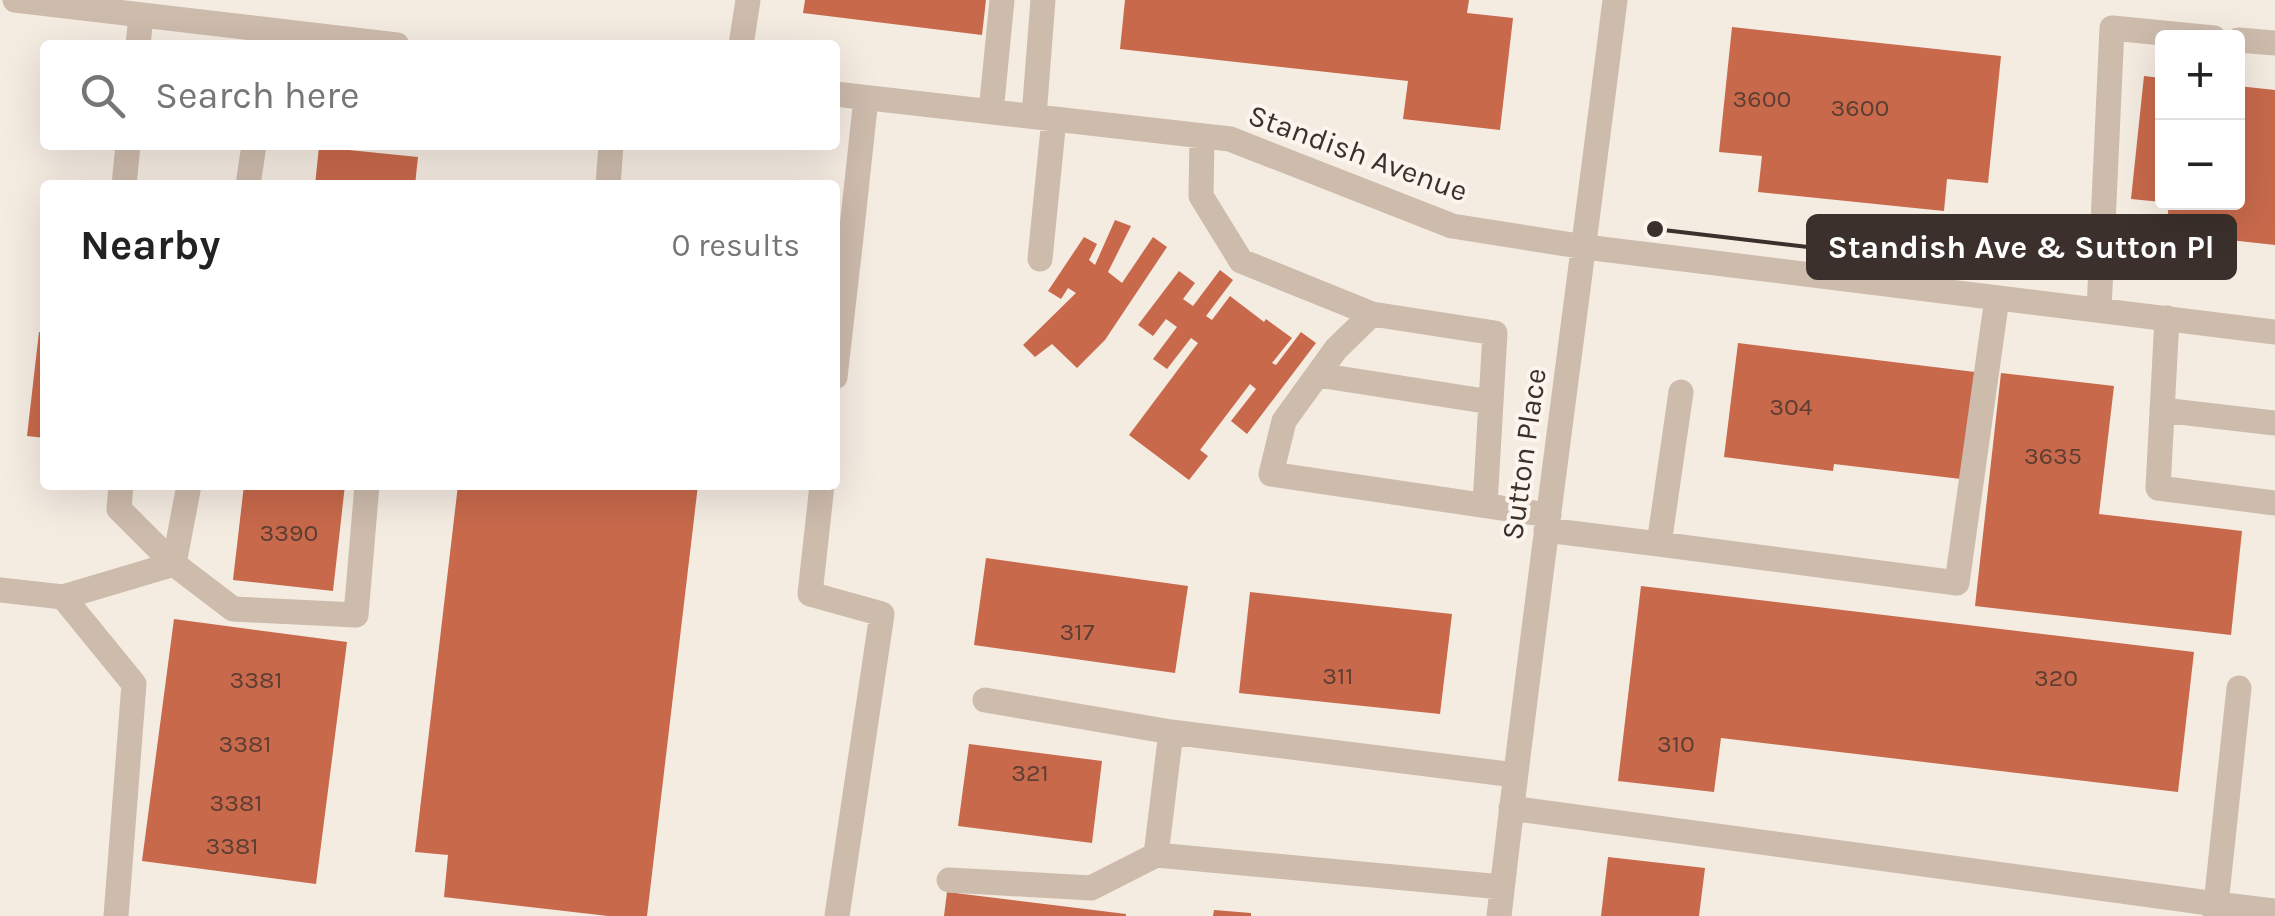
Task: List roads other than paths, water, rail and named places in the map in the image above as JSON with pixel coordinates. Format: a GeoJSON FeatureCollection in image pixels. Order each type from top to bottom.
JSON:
{"type":"FeatureCollection","features":[{"type":"Feature","properties":{"kind":"street"},"geometry":{"type":"LineString","coordinates":[[15,0],[306,40]]}},
{"type":"Feature","properties":{"kind":"street"},"geometry":{"type":"LineString","coordinates":[[742,40],[748,0]]}},
{"type":"Feature","properties":{"kind":"street"},"geometry":{"type":"LineString","coordinates":[[991,112],[1002,0]]}},
{"type":"Feature","properties":{"kind":"street"},"geometry":{"type":"LineString","coordinates":[[1040,259],[1043,0]]}},
{"type":"Feature","properties":{"kind":"street","name":"Sutton Place"},"geometry":{"type":"LineString","coordinates":[[1499,916],[1615,0]]}},
{"type":"Feature","properties":{"kind":"street"},"geometry":{"type":"LineString","coordinates":[[139,40],[142,16]]}},
{"type":"Feature","properties":{"kind":"street"},"geometry":{"type":"LineString","coordinates":[[2099,310],[2112,28],[2155,32]]}},
{"type":"Feature","properties":{"kind":"street"},"geometry":{"type":"LineString","coordinates":[[2245,41],[2275,43]]}},
{"type":"Feature","properties":{"kind":"street","name":"Standish Avenue"},"geometry":{"type":"LineString","coordinates":[[840,95],[1230,138],[1452,226],[1584,247],[2275,332]]}},
{"type":"Feature","properties":{"kind":"street"},"geometry":{"type":"LineString","coordinates":[[840,289],[843,236],[866,98]]}},
{"type":"Feature","properties":{"kind":"street"},"geometry":{"type":"LineString","coordinates":[[1202,136],[1201,196],[1241,261],[1372,314],[1495,333],[1484,505]]}},
{"type":"Feature","properties":{"kind":"street"},"geometry":{"type":"LineString","coordinates":[[124,180],[128,150]]}},
{"type":"Feature","properties":{"kind":"street"},"geometry":{"type":"LineString","coordinates":[[249,180],[253,150]]}},
{"type":"Feature","properties":{"kind":"street"},"geometry":{"type":"LineString","coordinates":[[608,180],[611,150]]}},
{"type":"Feature","properties":{"kind":"street"},"geometry":{"type":"LineString","coordinates":[[1372,314],[1336,349],[1284,421],[1270,474],[1484,505],[1660,544],[1957,583],[1997,298]]}},
{"type":"Feature","properties":{"kind":"street"},"geometry":{"type":"LineString","coordinates":[[2167,318],[2158,488],[2275,503]]}},
{"type":"Feature","properties":{"kind":"street"},"geometry":{"type":"LineString","coordinates":[[1318,375],[1491,402]]}},
{"type":"Feature","properties":{"kind":"street"},"geometry":{"type":"LineString","coordinates":[[1660,544],[1680,392]]}},
{"type":"Feature","properties":{"kind":"street"},"geometry":{"type":"LineString","coordinates":[[2162,410],[2275,423]]}},
{"type":"Feature","properties":{"kind":"street"},"geometry":{"type":"LineString","coordinates":[[121,490],[119,509],[174,564],[234,609],[356,615],[366,490]]}},
{"type":"Feature","properties":{"kind":"street"},"geometry":{"type":"LineString","coordinates":[[174,564],[189,490]]}},
{"type":"Feature","properties":{"kind":"street"},"geometry":{"type":"LineString","coordinates":[[821,490],[810,594],[882,614],[838,916]]}},
{"type":"Feature","properties":{"kind":"street"},"geometry":{"type":"LineString","coordinates":[[0,590],[63,597],[174,564]]}},
{"type":"Feature","properties":{"kind":"street"},"geometry":{"type":"LineString","coordinates":[[63,597],[134,684],[116,916]]}},
{"type":"Feature","properties":{"kind":"street"},"geometry":{"type":"LineString","coordinates":[[2216,910],[2239,688]]}},
{"type":"Feature","properties":{"kind":"street"},"geometry":{"type":"LineString","coordinates":[[984,700],[1171,732],[1515,775]]}},
{"type":"Feature","properties":{"kind":"street"},"geometry":{"type":"LineString","coordinates":[[1156,855],[1171,732]]}},
{"type":"Feature","properties":{"kind":"street"},"geometry":{"type":"LineString","coordinates":[[1511,808],[2216,910],[2275,911]]}},
{"type":"Feature","properties":{"kind":"street"},"geometry":{"type":"LineString","coordinates":[[950,880],[1090,888],[1156,855],[1502,886]]}},
{"type":"Feature","properties":{"kind":"place","name":"Standish Ave & Sutton Pl"},"geometry":{"type":"Point","coordinates":[1655,229]}}]}
